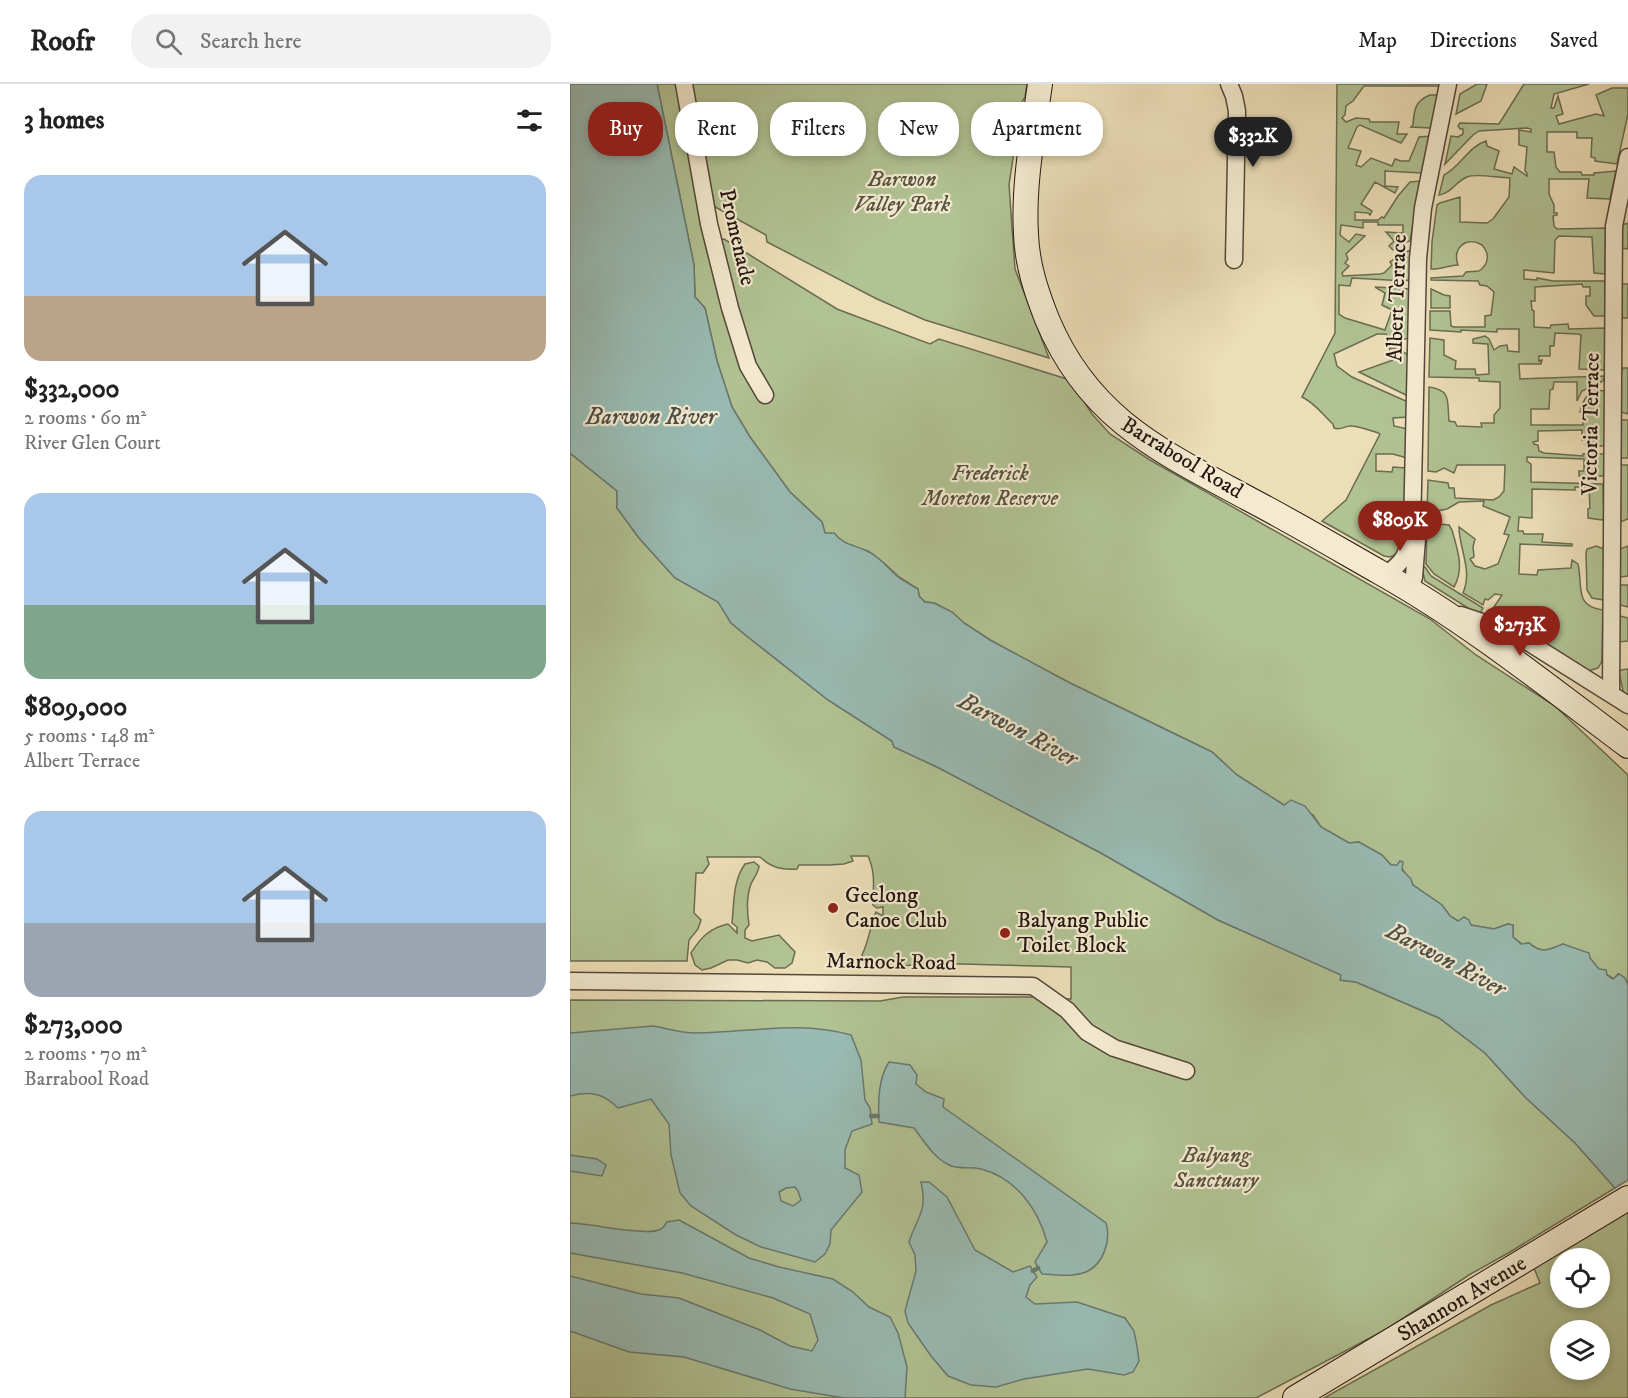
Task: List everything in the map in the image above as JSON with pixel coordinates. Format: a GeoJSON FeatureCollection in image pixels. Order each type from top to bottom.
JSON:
{"type":"FeatureCollection","features":[{"type":"Feature","properties":{"kind":"street","name":"Promenade"},"geometry":{"type":"LineString","coordinates":[[684,84],[709,224],[730,308],[748,366],[765,394]]}},
{"type":"Feature","properties":{"kind":"street","name":"Barrabool Road"},"geometry":{"type":"LineString","coordinates":[[1040,84],[1026,180],[1026,233],[1029,265],[1039,299],[1056,340],[1077,376],[1091,394],[1114,417],[1163,452],[1437,606],[1628,746]]}},
{"type":"Feature","properties":{"kind":"street"},"geometry":{"type":"LineString","coordinates":[[1228,84],[1234,96],[1237,111],[1234,260]]}},
{"type":"Feature","properties":{"kind":"street","name":"Albert Terrace"},"geometry":{"type":"LineString","coordinates":[[1410,589],[1417,553],[1414,517],[1418,259],[1423,207],[1448,84]]}},
{"type":"Feature","properties":{"kind":"street","name":"Victoria Terrace"},"geometry":{"type":"LineString","coordinates":[[1611,693],[1621,344],[1614,226],[1628,157]]}},
{"type":"Feature","properties":{"kind":"street","name":"Albert Terrace"},"geometry":{"type":"LineString","coordinates":[[1385,575],[1400,565],[1407,552],[1414,517]]}},
{"type":"Feature","properties":{"kind":"street","name":"Barrabool Road"},"geometry":{"type":"LineString","coordinates":[[1437,606],[1482,623],[1507,629],[1628,705]]}},
{"type":"Feature","properties":{"kind":"street","name":"Marnock Road"},"geometry":{"type":"LineString","coordinates":[[570,981],[1033,986],[1067,1010],[1087,1032],[1114,1048],[1186,1071]]}},
{"type":"Feature","properties":{"kind":"street","name":"Shannon Avenue"},"geometry":{"type":"LineString","coordinates":[[1295,1398],[1628,1198]]}},
{"type":"Feature","properties":{"kind":"green space","name":"Frederick Moreton Reserve"},"geometry":{"type":"Polygon","coordinates":[[[657,84],[1027,84],[1022,102],[971,102],[971,156],[1013,156],[1009,185],[1015,269],[1049,358],[925,320],[877,299],[767,242],[766,235],[699,198],[710,241],[724,239],[837,309],[930,344],[939,339],[1070,380],[1092,414],[1110,434],[1150,460],[1430,619],[1476,655],[1555,706],[1628,775],[1628,985],[1625,978],[1618,974],[1614,979],[1599,970],[1590,958],[1563,944],[1542,950],[1529,943],[1522,944],[1513,937],[1513,925],[1508,924],[1494,929],[1458,921],[1450,916],[1442,905],[1413,885],[1402,867],[1391,865],[1382,855],[1359,842],[1349,843],[1321,827],[1313,815],[1284,805],[1237,775],[1212,752],[1068,682],[990,640],[952,612],[934,603],[925,602],[919,596],[918,589],[899,577],[868,551],[825,533],[822,522],[790,492],[750,437],[732,407],[717,361],[705,308],[695,297],[694,265],[663,113],[663,102],[661,102],[657,84]]]}},
{"type":"Feature","properties":{"kind":"green space"},"geometry":{"type":"Polygon","coordinates":[[[1337,84],[1441,84],[1440,86],[1364,86],[1353,101],[1346,106],[1345,115],[1342,118],[1346,122],[1356,118],[1369,119],[1370,122],[1399,122],[1397,134],[1407,134],[1401,143],[1360,125],[1357,127],[1348,148],[1361,151],[1356,165],[1361,167],[1371,158],[1392,166],[1395,159],[1409,161],[1419,137],[1430,136],[1422,173],[1385,171],[1385,186],[1398,187],[1395,193],[1375,182],[1361,204],[1372,211],[1370,215],[1355,212],[1355,220],[1384,218],[1410,182],[1421,181],[1410,241],[1398,245],[1393,250],[1389,246],[1394,241],[1386,232],[1403,233],[1403,225],[1378,225],[1378,222],[1363,222],[1363,228],[1341,225],[1340,235],[1349,242],[1356,234],[1365,236],[1346,254],[1348,259],[1345,263],[1349,266],[1342,273],[1343,276],[1384,273],[1392,265],[1390,262],[1402,253],[1411,250],[1410,279],[1406,281],[1352,278],[1350,286],[1339,285],[1339,314],[1345,318],[1385,330],[1392,310],[1382,305],[1385,293],[1375,287],[1410,289],[1409,339],[1389,338],[1386,334],[1377,334],[1334,354],[1337,366],[1352,377],[1408,402],[1408,417],[1393,418],[1394,426],[1408,429],[1407,458],[1393,454],[1376,454],[1376,471],[1392,472],[1393,467],[1406,468],[1405,541],[1397,554],[1390,557],[1384,556],[1322,521],[1346,500],[1380,434],[1354,426],[1334,428],[1319,409],[1302,397],[1335,333],[1337,84]]]}},
{"type":"Feature","properties":{"kind":"green space"},"geometry":{"type":"Polygon","coordinates":[[[1477,84],[1487,84],[1481,101],[1456,114],[1460,94],[1477,84]]]}},
{"type":"Feature","properties":{"kind":"green space"},"geometry":{"type":"Polygon","coordinates":[[[1524,84],[1589,84],[1554,94],[1551,108],[1554,108],[1558,96],[1563,114],[1556,116],[1559,124],[1596,114],[1604,116],[1596,95],[1612,88],[1628,88],[1628,114],[1617,164],[1595,161],[1595,158],[1591,157],[1592,138],[1577,138],[1577,132],[1547,132],[1547,152],[1554,152],[1556,167],[1560,172],[1581,172],[1582,175],[1594,175],[1594,173],[1616,171],[1610,199],[1587,198],[1589,179],[1549,179],[1549,194],[1554,205],[1554,213],[1557,213],[1553,216],[1554,226],[1557,229],[1606,228],[1605,274],[1594,273],[1592,237],[1559,236],[1555,240],[1554,273],[1524,270],[1524,279],[1605,281],[1605,316],[1594,316],[1586,305],[1586,296],[1590,296],[1590,287],[1583,287],[1582,284],[1535,287],[1535,301],[1531,301],[1534,311],[1534,327],[1550,328],[1551,325],[1568,324],[1569,329],[1606,328],[1605,370],[1579,369],[1581,335],[1578,334],[1555,333],[1554,346],[1550,346],[1550,356],[1539,356],[1539,361],[1542,360],[1541,364],[1519,364],[1520,379],[1605,376],[1603,381],[1582,391],[1577,401],[1577,382],[1554,382],[1553,389],[1550,390],[1549,409],[1531,409],[1531,425],[1583,425],[1583,412],[1580,412],[1585,398],[1595,391],[1605,391],[1605,446],[1586,446],[1586,440],[1582,440],[1582,430],[1538,431],[1538,441],[1533,442],[1538,445],[1539,451],[1544,453],[1583,456],[1583,454],[1604,454],[1604,476],[1579,476],[1579,471],[1584,471],[1584,459],[1527,457],[1527,461],[1531,464],[1531,482],[1603,484],[1604,518],[1602,520],[1588,518],[1589,487],[1575,487],[1575,490],[1532,489],[1532,518],[1519,517],[1518,531],[1523,531],[1524,534],[1543,534],[1542,542],[1572,544],[1572,546],[1520,544],[1519,574],[1537,575],[1538,570],[1571,568],[1572,560],[1578,564],[1584,600],[1588,605],[1603,610],[1602,661],[1598,668],[1588,671],[1492,610],[1502,595],[1495,594],[1488,600],[1485,599],[1483,605],[1463,593],[1467,576],[1459,527],[1475,539],[1474,557],[1470,559],[1475,566],[1485,569],[1498,564],[1509,535],[1504,534],[1510,517],[1483,506],[1484,501],[1459,502],[1447,509],[1427,513],[1428,480],[1448,483],[1449,488],[1454,488],[1455,498],[1493,500],[1504,491],[1505,465],[1457,465],[1454,473],[1444,468],[1436,472],[1428,471],[1429,387],[1445,394],[1449,421],[1455,422],[1457,426],[1482,427],[1481,423],[1494,423],[1494,415],[1500,408],[1500,382],[1479,381],[1479,378],[1429,377],[1430,338],[1444,340],[1444,355],[1456,361],[1455,369],[1475,369],[1476,375],[1489,374],[1488,344],[1473,343],[1473,339],[1485,336],[1494,350],[1507,345],[1508,351],[1519,352],[1519,329],[1497,329],[1497,332],[1430,330],[1430,311],[1450,311],[1451,326],[1454,327],[1485,327],[1485,316],[1491,315],[1494,292],[1487,286],[1480,285],[1478,281],[1431,280],[1431,278],[1463,276],[1466,272],[1479,271],[1487,259],[1482,245],[1471,242],[1459,248],[1458,265],[1431,269],[1432,242],[1437,205],[1440,203],[1460,197],[1460,222],[1487,223],[1493,219],[1509,197],[1510,178],[1482,176],[1467,177],[1447,192],[1439,195],[1444,175],[1475,147],[1486,141],[1487,146],[1499,151],[1494,169],[1512,174],[1514,167],[1527,176],[1525,171],[1527,147],[1519,145],[1519,130],[1531,132],[1531,129],[1527,128],[1479,131],[1445,164],[1451,136],[1458,137],[1463,134],[1463,129],[1458,126],[1460,123],[1499,124],[1524,84]]]}},
{"type":"Feature","properties":{"kind":"green space"},"geometry":{"type":"Polygon","coordinates":[[[1430,95],[1438,95],[1431,128],[1411,127],[1418,103],[1430,95]]]}},
{"type":"Feature","properties":{"kind":"green space"},"geometry":{"type":"Polygon","coordinates":[[[1628,223],[1628,249],[1622,248],[1622,225],[1628,223]]]}},
{"type":"Feature","properties":{"kind":"green space"},"geometry":{"type":"Polygon","coordinates":[[[1621,284],[1628,284],[1628,318],[1623,318],[1622,314],[1621,284]]]}},
{"type":"Feature","properties":{"kind":"green space"},"geometry":{"type":"Polygon","coordinates":[[[1431,289],[1450,296],[1450,308],[1431,308],[1431,289]]]}},
{"type":"Feature","properties":{"kind":"green space"},"geometry":{"type":"Polygon","coordinates":[[[1389,348],[1395,348],[1409,355],[1408,396],[1359,372],[1393,360],[1389,348]]]}},
{"type":"Feature","properties":{"kind":"green space"},"geometry":{"type":"Polygon","coordinates":[[[1623,368],[1628,368],[1628,414],[1621,412],[1620,374],[1623,368]]]}},
{"type":"Feature","properties":{"kind":"green space"},"geometry":{"type":"Polygon","coordinates":[[[1620,420],[1628,420],[1628,458],[1620,458],[1620,420]]]}},
{"type":"Feature","properties":{"kind":"green space","name":"Balyang Sanctuary"},"geometry":{"type":"Polygon","coordinates":[[[570,453],[617,491],[617,508],[639,538],[675,578],[719,602],[731,623],[828,700],[892,741],[894,747],[1101,853],[1218,920],[1342,975],[1341,980],[1356,982],[1439,1018],[1485,1053],[1525,1097],[1575,1143],[1615,1188],[1469,1275],[1387,1329],[1256,1398],[570,1398],[570,1000],[880,1001],[903,997],[1071,999],[1071,967],[925,963],[891,968],[873,966],[865,962],[862,955],[876,912],[883,916],[883,907],[877,908],[873,905],[873,874],[868,856],[851,856],[853,861],[844,864],[799,865],[797,869],[781,869],[760,857],[707,857],[709,864],[703,873],[696,873],[694,913],[701,920],[698,929],[689,940],[687,961],[570,961],[570,453]]]}},
{"type":"Feature","properties":{"kind":"green space"},"geometry":{"type":"Polygon","coordinates":[[[1620,465],[1628,465],[1628,519],[1620,522],[1620,465]]]}},
{"type":"Feature","properties":{"kind":"green space"},"geometry":{"type":"Polygon","coordinates":[[[1427,523],[1449,525],[1452,530],[1460,566],[1454,587],[1434,574],[1426,564],[1427,523]]]}},
{"type":"Feature","properties":{"kind":"green space"},"geometry":{"type":"Polygon","coordinates":[[[1596,546],[1604,549],[1604,600],[1592,598],[1587,590],[1586,553],[1587,549],[1596,546]]]}},
{"type":"Feature","properties":{"kind":"green space"},"geometry":{"type":"Polygon","coordinates":[[[1628,546],[1628,576],[1620,577],[1620,549],[1628,546]]]}},
{"type":"Feature","properties":{"kind":"green space"},"geometry":{"type":"Polygon","coordinates":[[[1421,565],[1431,576],[1483,608],[1479,615],[1425,581],[1421,565]]]}},
{"type":"Feature","properties":{"kind":"green space"},"geometry":{"type":"Polygon","coordinates":[[[1620,585],[1628,585],[1628,607],[1620,605],[1620,585]]]}},
{"type":"Feature","properties":{"kind":"green space"},"geometry":{"type":"Polygon","coordinates":[[[1620,616],[1628,618],[1628,641],[1619,642],[1620,616]]]}},
{"type":"Feature","properties":{"kind":"green space"},"geometry":{"type":"Polygon","coordinates":[[[1628,669],[1628,698],[1623,691],[1619,672],[1628,669]]]}},
{"type":"Feature","properties":{"kind":"green space"},"geometry":{"type":"Polygon","coordinates":[[[754,862],[759,866],[748,894],[749,925],[745,930],[745,938],[752,941],[779,935],[795,952],[792,963],[785,968],[775,968],[767,962],[757,960],[748,963],[728,960],[702,970],[695,965],[691,953],[702,938],[716,928],[728,924],[737,933],[737,927],[732,923],[736,884],[745,864],[754,862]]]}},
{"type":"Feature","properties":{"kind":"green space"},"geometry":{"type":"Polygon","coordinates":[[[1628,1198],[1628,1398],[1324,1398],[1491,1305],[1540,1283],[1530,1258],[1628,1198]]]}},
{"type":"Feature","properties":{"kind":"water","name":"Barwon River"},"geometry":{"type":"Polygon","coordinates":[[[570,84],[657,84],[661,102],[588,102],[588,156],[663,156],[663,113],[694,265],[695,297],[705,308],[717,361],[732,407],[750,437],[790,492],[822,522],[825,533],[834,533],[846,543],[871,553],[899,578],[918,589],[919,596],[925,602],[934,603],[952,612],[990,640],[1068,682],[1212,752],[1237,775],[1284,805],[1291,800],[1305,806],[1321,827],[1349,843],[1359,842],[1382,855],[1391,865],[1403,862],[1402,870],[1411,879],[1413,885],[1442,905],[1450,916],[1458,921],[1464,917],[1471,925],[1494,929],[1508,924],[1513,925],[1513,937],[1521,944],[1529,943],[1537,949],[1545,950],[1563,944],[1589,953],[1590,958],[1599,969],[1606,970],[1607,975],[1613,979],[1619,974],[1625,978],[1628,985],[1628,1180],[1615,1188],[1575,1143],[1525,1097],[1485,1053],[1439,1018],[1356,982],[1340,980],[1341,975],[1218,920],[1101,853],[894,747],[892,741],[828,700],[731,623],[718,602],[675,578],[639,538],[617,508],[617,491],[570,453],[570,84]]]}},
{"type":"Feature","properties":{"kind":"water"},"geometry":{"type":"Polygon","coordinates":[[[653,1026],[689,1033],[811,1028],[851,1035],[861,1060],[865,1100],[870,1108],[872,1124],[852,1131],[845,1150],[845,1168],[859,1175],[862,1192],[831,1230],[830,1244],[825,1254],[815,1262],[761,1247],[736,1235],[691,1206],[680,1193],[671,1155],[669,1124],[651,1099],[618,1108],[596,1094],[570,1096],[570,1033],[653,1026]],[[795,1187],[779,1192],[781,1201],[793,1206],[801,1200],[795,1187]]]}},
{"type":"Feature","properties":{"kind":"water"},"geometry":{"type":"Polygon","coordinates":[[[889,1062],[910,1065],[917,1075],[916,1084],[926,1092],[944,1099],[943,1107],[1106,1223],[1107,1244],[1097,1263],[1081,1274],[1042,1274],[1035,1262],[1047,1242],[1038,1218],[1024,1196],[1015,1187],[994,1173],[981,1169],[957,1167],[943,1162],[914,1128],[879,1122],[881,1083],[889,1062]]]}},
{"type":"Feature","properties":{"kind":"water"},"geometry":{"type":"Polygon","coordinates":[[[570,1155],[597,1159],[606,1165],[602,1176],[570,1171],[570,1155]]]}},
{"type":"Feature","properties":{"kind":"water"},"geometry":{"type":"Polygon","coordinates":[[[921,1182],[929,1182],[947,1197],[975,1250],[1013,1272],[1030,1266],[1037,1277],[1030,1285],[1026,1297],[1035,1304],[1077,1302],[1125,1318],[1134,1331],[1137,1346],[1139,1361],[1133,1372],[1124,1375],[1088,1369],[1024,1379],[996,1387],[971,1385],[948,1376],[908,1323],[905,1311],[916,1271],[915,1255],[909,1242],[921,1214],[923,1192],[921,1182]]]}},
{"type":"Feature","properties":{"kind":"water"},"geometry":{"type":"Polygon","coordinates":[[[679,1220],[749,1258],[833,1279],[853,1292],[869,1307],[890,1317],[898,1333],[907,1367],[905,1398],[844,1398],[790,1389],[684,1357],[629,1352],[570,1331],[570,1276],[641,1294],[679,1298],[760,1330],[790,1346],[812,1351],[818,1340],[810,1314],[773,1298],[682,1273],[570,1253],[570,1223],[632,1231],[654,1231],[664,1227],[667,1222],[679,1220]]]}},
{"type":"Feature","properties":{"kind":"waterway"},"geometry":{"type":"LineString","coordinates":[[871,1116],[878,1116]]}},
{"type":"Feature","properties":{"kind":"waterway"},"geometry":{"type":"LineString","coordinates":[[1033,1271],[1038,1268]]}},
{"type":"Feature","properties":{"kind":"place","name":"Geelong Canoe Club"},"geometry":{"type":"Point","coordinates":[833,908]}},
{"type":"Feature","properties":{"kind":"place","name":"Balyang Public Toilet Block"},"geometry":{"type":"Point","coordinates":[1005,933]}},
{"type":"Feature","properties":{"kind":"park label","name":"Barwon Valley Park"},"geometry":{"type":"Point","coordinates":[902,192]}}]}
